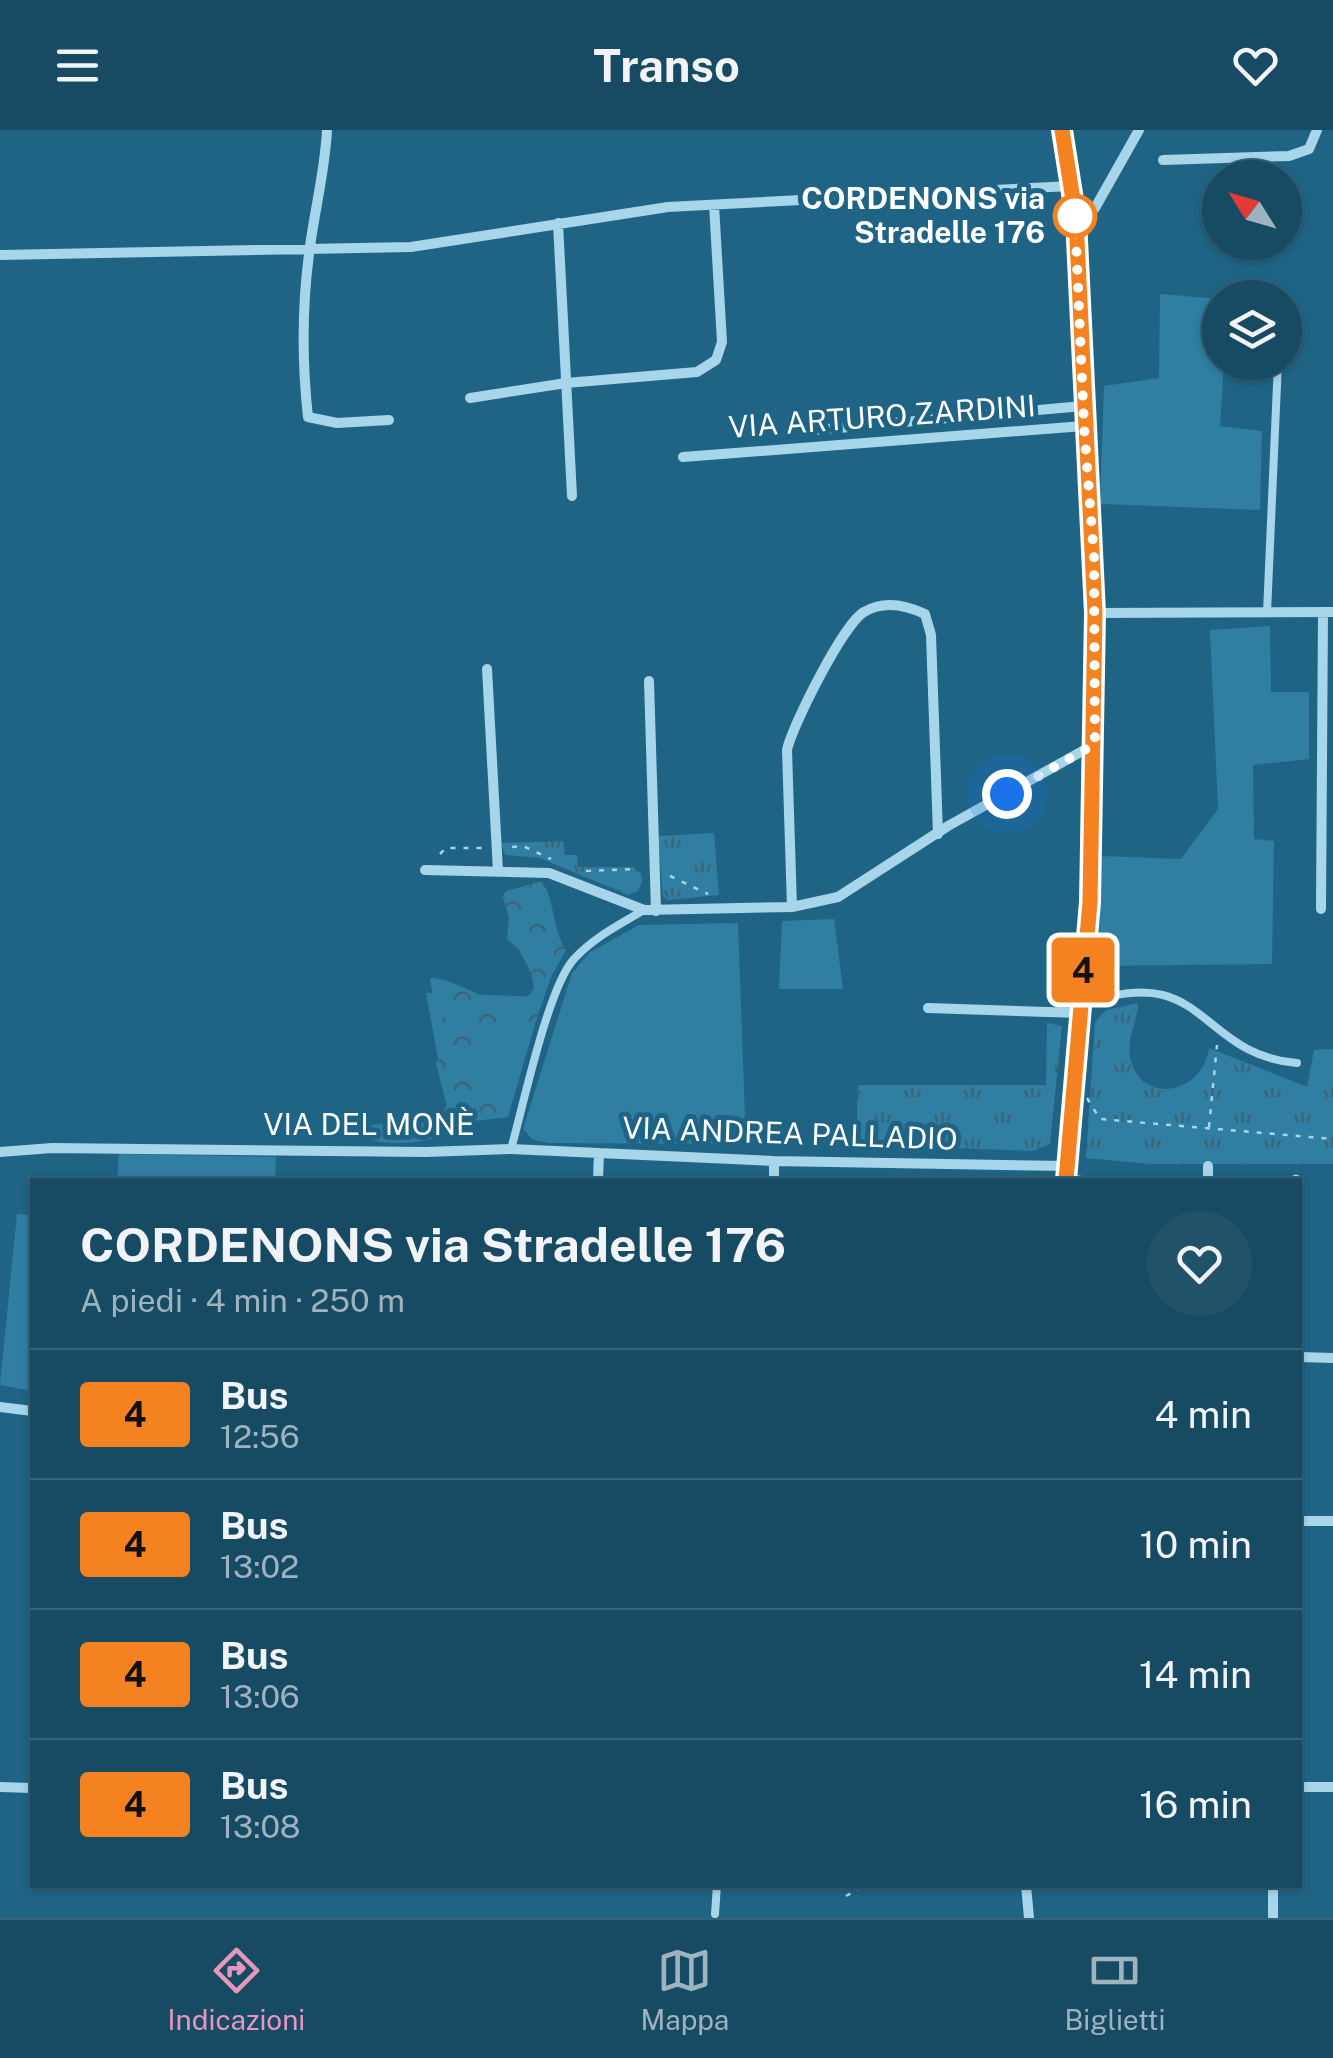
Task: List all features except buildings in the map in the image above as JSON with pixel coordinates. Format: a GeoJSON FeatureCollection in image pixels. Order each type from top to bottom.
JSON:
{"type":"FeatureCollection","features":[{"type":"Feature","properties":{"kind":"street"},"geometry":{"type":"LineString","coordinates":[[328,130],[325,170],[309,250],[303,374],[308,418],[337,423],[389,420]]}},
{"type":"Feature","properties":{"kind":"street"},"geometry":{"type":"LineString","coordinates":[[1062,130],[1076,219],[1095,613],[1090,902],[1066,1174]]}},
{"type":"Feature","properties":{"kind":"street"},"geometry":{"type":"LineString","coordinates":[[1076,219],[1096,208],[1139,130]]}},
{"type":"Feature","properties":{"kind":"street"},"geometry":{"type":"LineString","coordinates":[[1162,160],[1290,156],[1308,148],[1316,130]]}},
{"type":"Feature","properties":{"kind":"street"},"geometry":{"type":"LineString","coordinates":[[0,255],[410,247],[668,207],[1071,186]]}},
{"type":"Feature","properties":{"kind":"street"},"geometry":{"type":"LineString","coordinates":[[470,398],[566,383],[697,372],[716,360],[722,342],[714,205]]}},
{"type":"Feature","properties":{"kind":"street"},"geometry":{"type":"LineString","coordinates":[[558,224],[572,496]]}},
{"type":"Feature","properties":{"kind":"street","name":"VIA ARTURO ZARDINI"},"geometry":{"type":"LineString","coordinates":[[805,431],[1083,406]]}},
{"type":"Feature","properties":{"kind":"street","name":"VIA ARTURO ZARDINI"},"geometry":{"type":"LineString","coordinates":[[684,458],[1084,426]]}},
{"type":"Feature","properties":{"kind":"street"},"geometry":{"type":"LineString","coordinates":[[792,908],[787,750],[791,730],[847,631],[862,613],[884,605],[906,606],[925,614],[931,636],[938,834]]}},
{"type":"Feature","properties":{"kind":"street"},"geometry":{"type":"LineString","coordinates":[[1095,613],[1328,612],[1321,909]]}},
{"type":"Feature","properties":{"kind":"street"},"geometry":{"type":"LineString","coordinates":[[487,669],[498,871]]}},
{"type":"Feature","properties":{"kind":"street"},"geometry":{"type":"LineString","coordinates":[[650,681],[655,868],[650,911]]}},
{"type":"Feature","properties":{"kind":"street","name":"VIA DEL MONÈ"},"geometry":{"type":"LineString","coordinates":[[425,870],[549,873],[650,911],[792,908],[838,897],[1095,744]]}},
{"type":"Feature","properties":{"kind":"street"},"geometry":{"type":"LineString","coordinates":[[928,1008],[1080,1010]]}},
{"type":"Feature","properties":{"kind":"street","name":"VIA DEL MONÈ"},"geometry":{"type":"LineString","coordinates":[[0,1152],[52,1148],[426,1152],[511,1149]]}},
{"type":"Feature","properties":{"kind":"street","name":"VIA ANDREA PALLADIO"},"geometry":{"type":"LineString","coordinates":[[511,1149],[1066,1174]]}},
{"type":"Feature","properties":{"kind":"street"},"geometry":{"type":"LineString","coordinates":[[598,1178],[600,1153]]}},
{"type":"Feature","properties":{"kind":"street"},"geometry":{"type":"LineString","coordinates":[[774,1161],[774,1178]]}},
{"type":"Feature","properties":{"kind":"street"},"geometry":{"type":"LineString","coordinates":[[1208,1166],[1208,1178]]}},
{"type":"Feature","properties":{"kind":"street"},"geometry":{"type":"LineString","coordinates":[[1302,1356],[1333,1358]]}},
{"type":"Feature","properties":{"kind":"street"},"geometry":{"type":"LineString","coordinates":[[0,1407],[30,1411]]}},
{"type":"Feature","properties":{"kind":"street"},"geometry":{"type":"LineString","coordinates":[[1302,1521],[1333,1521]]}},
{"type":"Feature","properties":{"kind":"street"},"geometry":{"type":"LineString","coordinates":[[0,1787],[30,1788]]}},
{"type":"Feature","properties":{"kind":"street"},"geometry":{"type":"LineString","coordinates":[[1302,1787],[1333,1787]]}},
{"type":"Feature","properties":{"kind":"street"},"geometry":{"type":"LineString","coordinates":[[1026,1888],[1029,1918]]}},
{"type":"Feature","properties":{"kind":"street"},"geometry":{"type":"LineString","coordinates":[[1273,1918],[1274,1888]]}},
{"type":"Feature","properties":{"kind":"lane"},"geometry":{"type":"LineString","coordinates":[[1267,612],[1277,380]]}},
{"type":"Feature","properties":{"kind":"lane","name":"VIA DEL MONÈ"},"geometry":{"type":"LineString","coordinates":[[511,1149],[554,997],[572,960],[604,934],[650,911]]}},
{"type":"Feature","properties":{"kind":"lane"},"geometry":{"type":"LineString","coordinates":[[1080,1010],[1121,993],[1174,996],[1197,1009],[1218,1031],[1259,1053],[1297,1064]]}},
{"type":"Feature","properties":{"kind":"lane"},"geometry":{"type":"LineString","coordinates":[[715,1914],[717,1888]]}},
{"type":"Feature","properties":{"kind":"path"},"geometry":{"type":"LineString","coordinates":[[425,870],[446,848],[523,846],[551,858]]}},
{"type":"Feature","properties":{"kind":"path"},"geometry":{"type":"LineString","coordinates":[[579,871],[655,868],[716,898],[722,908]]}},
{"type":"Feature","properties":{"kind":"path"},"geometry":{"type":"LineString","coordinates":[[1209,1128],[1218,1031]]}},
{"type":"Feature","properties":{"kind":"path"},"geometry":{"type":"LineString","coordinates":[[1073,1092],[1086,1096],[1100,1119],[1333,1139]]}},
{"type":"Feature","properties":{"kind":"path"},"geometry":{"type":"LineString","coordinates":[[846,1896],[861,1888]]}},
{"type":"Feature","properties":{"kind":"green space"},"geometry":{"type":"Polygon","coordinates":[[[1160,294],[1202,298],[1202,380],[1223,380],[1220,426],[1262,431],[1260,510],[1100,504],[1104,386],[1159,378],[1160,294]]]}},
{"type":"Feature","properties":{"kind":"green space"},"geometry":{"type":"Polygon","coordinates":[[[1270,626],[1271,692],[1309,692],[1309,759],[1253,765],[1254,839],[1274,841],[1272,964],[1098,966],[1101,856],[1181,859],[1218,809],[1210,630],[1270,626]]]}},
{"type":"Feature","properties":{"kind":"green space"},"geometry":{"type":"Polygon","coordinates":[[[714,833],[719,895],[668,900],[663,897],[658,836],[714,833]]]}},
{"type":"Feature","properties":{"kind":"green space"},"geometry":{"type":"Polygon","coordinates":[[[563,841],[565,855],[577,855],[578,867],[633,867],[641,873],[638,891],[628,895],[540,858],[505,855],[501,843],[563,841]]]}},
{"type":"Feature","properties":{"kind":"green space"},"geometry":{"type":"Polygon","coordinates":[[[542,881],[566,950],[551,977],[534,1026],[496,1041],[485,1041],[474,1055],[486,1080],[506,1099],[505,1110],[489,1118],[460,1123],[441,1136],[420,1141],[381,1142],[358,1135],[350,1129],[398,1121],[426,1123],[447,1106],[436,1064],[443,1041],[443,1014],[434,1003],[430,978],[457,985],[507,1008],[525,1000],[534,989],[525,961],[507,940],[509,917],[503,897],[506,891],[542,881]]]}},
{"type":"Feature","properties":{"kind":"green space"},"geometry":{"type":"Polygon","coordinates":[[[834,919],[843,989],[779,989],[782,921],[834,919]]]}},
{"type":"Feature","properties":{"kind":"green space"},"geometry":{"type":"Polygon","coordinates":[[[738,923],[746,1144],[533,1140],[523,1129],[572,973],[590,952],[639,925],[738,923]]]}},
{"type":"Feature","properties":{"kind":"green space"},"geometry":{"type":"Polygon","coordinates":[[[426,993],[543,997],[508,1117],[450,1124],[426,993]]]}},
{"type":"Feature","properties":{"kind":"green space"},"geometry":{"type":"Polygon","coordinates":[[[1138,1003],[1130,1040],[1132,1064],[1139,1077],[1161,1089],[1174,1088],[1197,1075],[1209,1048],[1307,1087],[1314,1050],[1333,1049],[1333,1164],[1150,1164],[1086,1158],[1095,1022],[1106,1010],[1138,1003]]]}},
{"type":"Feature","properties":{"kind":"green space"},"geometry":{"type":"Polygon","coordinates":[[[1047,1023],[1062,1026],[1050,1144],[1032,1151],[856,1144],[858,1085],[1046,1085],[1047,1023]]]}},
{"type":"Feature","properties":{"kind":"green space"},"geometry":{"type":"Polygon","coordinates":[[[119,1154],[276,1157],[275,1178],[117,1178],[119,1154]]]}},
{"type":"Feature","properties":{"kind":"green space"},"geometry":{"type":"Polygon","coordinates":[[[17,1214],[30,1215],[30,1391],[0,1385],[17,1214]]]}},
{"type":"Feature","properties":{"kind":"bus line","name":"4"},"geometry":{"type":"LineString","coordinates":[[1062,130],[1076,219],[1095,613],[1090,902],[1066,1178]]}},
{"type":"Feature","properties":{"kind":"place","name":"CORDENONS via Stradelle 176"},"geometry":{"type":"Point","coordinates":[1075,216]}},
{"type":"Feature","properties":{"kind":"route"},"geometry":{"type":"LineString","coordinates":[[1007,794],[1095,744],[1094,557],[1075,216]]}}]}
